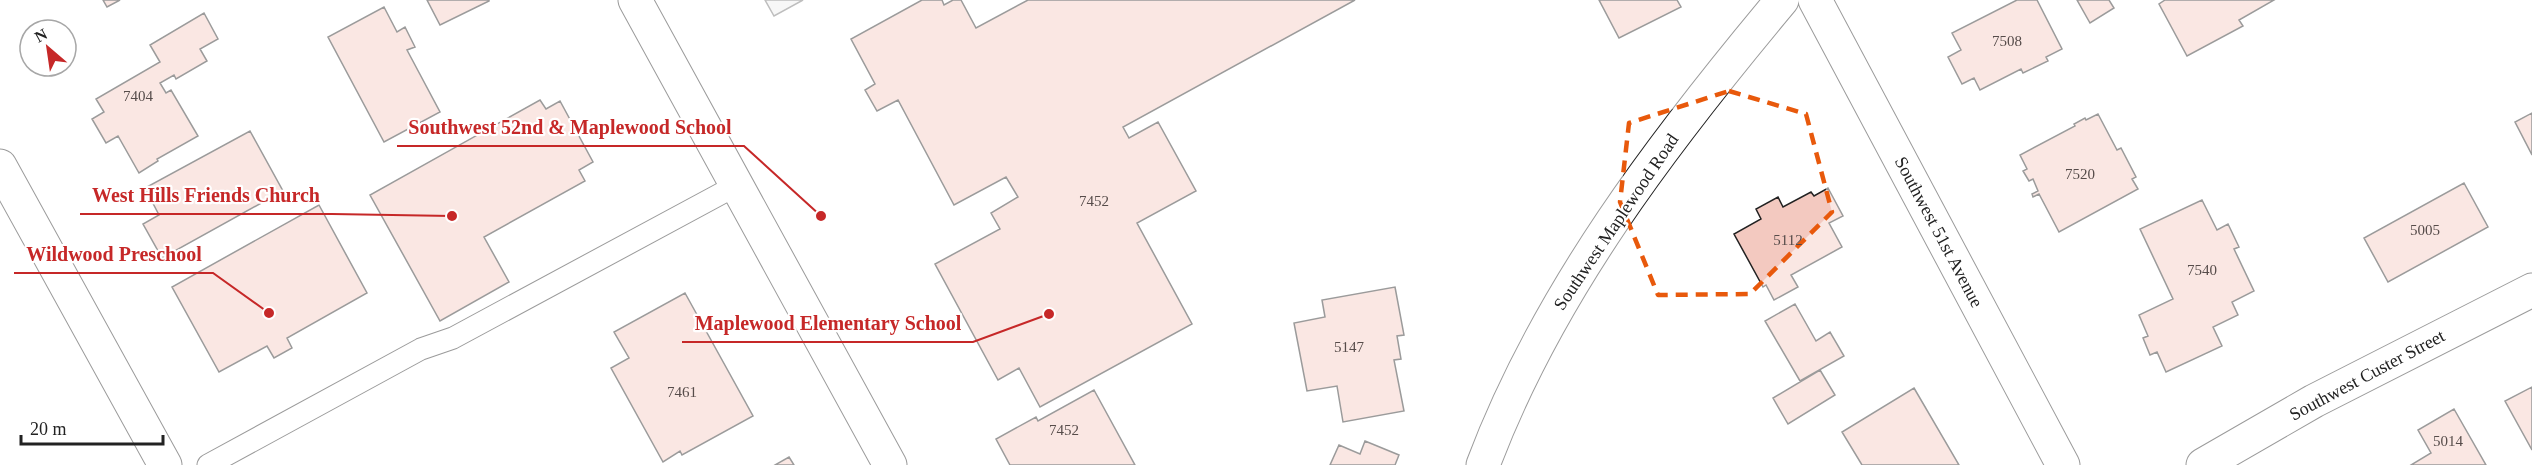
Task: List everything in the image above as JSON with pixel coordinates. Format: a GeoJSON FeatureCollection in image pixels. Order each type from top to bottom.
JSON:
{"type":"FeatureCollection","features":[{"type":"Feature","properties":{"kind":"street"},"geometry":{"type":"LineString","coordinates":[[635,0],[890,465]]}},
{"type":"Feature","properties":{"kind":"street","name":"Southwest Maplewood Road"},"geometry":{"type":"LineString","coordinates":[[1483,465],[1507,405],[1535,349],[1593,252],[1679,127],[1782,0]]}},
{"type":"Feature","properties":{"kind":"street","name":"Southwest 51st Avenue"},"geometry":{"type":"LineString","coordinates":[[1815,0],[2063,465]]}},
{"type":"Feature","properties":{"kind":"street"},"geometry":{"type":"LineString","coordinates":[[0,166],[165,465]]}},
{"type":"Feature","properties":{"kind":"street","name":"Southwest Custer Street"},"geometry":{"type":"LineString","coordinates":[[2203,465],[2314,401],[2532,290]]}},
{"type":"Feature","properties":{"kind":"lane"},"geometry":{"type":"LineString","coordinates":[[208,465],[421,349],[453,338],[737,185]]}},
{"type":"Feature","properties":{"kind":"highlighted area"},"geometry":{"type":"Polygon","coordinates":[[[1729,91],[1806,114],[1832,212],[1750,294],[1658,295],[1620,202],[1629,123],[1729,91]]]}},
{"type":"Feature","properties":{"kind":"shaded area"},"geometry":{"type":"Polygon","coordinates":[[[765,0],[803,0],[774,16],[765,0]]]}},
{"type":"Feature","properties":{"kind":"building"},"geometry":{"type":"Polygon","coordinates":[[[103,0],[120,0],[107,7],[103,0]]]}},
{"type":"Feature","properties":{"kind":"building"},"geometry":{"type":"Polygon","coordinates":[[[427,0],[489,0],[489,1],[440,25],[427,0]]]}},
{"type":"Feature","properties":{"kind":"building"},"geometry":{"type":"Polygon","coordinates":[[[922,0],[942,0],[944,5],[953,0],[961,0],[976,28],[1028,0],[1355,0],[1123,127],[1129,138],[1158,122],[1196,191],[1137,223],[1192,324],[1040,407],[1019,368],[998,380],[935,264],[1000,229],[991,213],[1018,197],[1006,177],[954,205],[898,100],[877,111],[865,90],[875,84],[851,39],[922,0]]]}},
{"type":"Feature","properties":{"kind":"building"},"geometry":{"type":"Polygon","coordinates":[[[1599,0],[1677,0],[1681,7],[1619,38],[1599,0]]]}},
{"type":"Feature","properties":{"kind":"building"},"geometry":{"type":"Polygon","coordinates":[[[2017,0],[2037,0],[2062,49],[2046,57],[2048,61],[2023,73],[2021,69],[1980,90],[1974,78],[1962,84],[1948,57],[1961,50],[1952,33],[2017,0]]]}},
{"type":"Feature","properties":{"kind":"building"},"geometry":{"type":"Polygon","coordinates":[[[2077,0],[2109,0],[2114,8],[2090,23],[2077,0]]]}},
{"type":"Feature","properties":{"kind":"building"},"geometry":{"type":"Polygon","coordinates":[[[2165,0],[2274,0],[2239,20],[2243,26],[2187,56],[2159,4],[2165,0]]]}},
{"type":"Feature","properties":{"kind":"building"},"geometry":{"type":"Polygon","coordinates":[[[384,7],[397,32],[405,27],[415,47],[407,50],[440,112],[384,142],[328,37],[384,7]]]}},
{"type":"Feature","properties":{"kind":"building"},"geometry":{"type":"Polygon","coordinates":[[[204,13],[218,39],[200,49],[207,61],[176,79],[174,75],[160,83],[166,93],[171,90],[198,136],[157,159],[158,161],[139,173],[118,136],[106,143],[92,119],[104,112],[96,99],[160,62],[150,45],[204,13]]]}},
{"type":"Feature","properties":{"kind":"building"},"geometry":{"type":"Polygon","coordinates":[[[540,100],[546,109],[560,101],[593,162],[579,170],[585,181],[484,237],[509,282],[440,321],[370,195],[540,100]]]}},
{"type":"Feature","properties":{"kind":"building"},"geometry":{"type":"Polygon","coordinates":[[[2532,113],[2532,155],[2515,122],[2532,113]]]}},
{"type":"Feature","properties":{"kind":"building"},"geometry":{"type":"Polygon","coordinates":[[[2098,114],[2117,150],[2121,148],[2136,177],[2132,179],[2138,189],[2059,232],[2039,194],[2033,197],[2032,194],[2038,191],[2033,179],[2029,181],[2023,171],[2027,169],[2020,155],[2075,126],[2074,124],[2085,118],[2086,120],[2098,114]]]}},
{"type":"Feature","properties":{"kind":"building"},"geometry":{"type":"Polygon","coordinates":[[[250,131],[283,191],[162,258],[143,224],[159,215],[145,188],[250,131]]]}},
{"type":"Feature","properties":{"kind":"building"},"geometry":{"type":"Polygon","coordinates":[[[2464,183],[2488,227],[2388,282],[2364,238],[2464,183]]]}},
{"type":"Feature","properties":{"kind":"building"},"geometry":{"type":"Polygon","coordinates":[[[1828,188],[1843,216],[1829,223],[1842,247],[1791,275],[1798,287],[1774,300],[1766,285],[1763,287],[1734,234],[1761,219],[1756,209],[1778,197],[1783,207],[1811,192],[1814,196],[1828,188]]]}},
{"type":"Feature","properties":{"kind":"building"},"geometry":{"type":"Polygon","coordinates":[[[2202,200],[2217,230],[2228,224],[2239,247],[2234,249],[2254,291],[2232,302],[2238,315],[2213,327],[2222,346],[2166,372],[2157,352],[2150,355],[2143,338],[2148,336],[2139,315],[2173,299],[2140,229],[2202,200]]]}},
{"type":"Feature","properties":{"kind":"building"},"geometry":{"type":"Polygon","coordinates":[[[319,205],[367,293],[287,338],[292,348],[274,358],[267,346],[219,372],[172,287],[319,205]]]}},
{"type":"Feature","properties":{"kind":"building"},"geometry":{"type":"Polygon","coordinates":[[[1395,287],[1404,335],[1397,336],[1401,359],[1394,360],[1404,411],[1343,422],[1337,386],[1307,391],[1294,323],[1325,317],[1322,300],[1395,287]]]}},
{"type":"Feature","properties":{"kind":"building"},"geometry":{"type":"Polygon","coordinates":[[[685,293],[753,416],[682,455],[680,451],[663,462],[611,368],[629,358],[614,332],[685,293]]]}},
{"type":"Feature","properties":{"kind":"building"},"geometry":{"type":"Polygon","coordinates":[[[1795,304],[1816,341],[1830,332],[1844,356],[1800,381],[1765,321],[1795,304]]]}},
{"type":"Feature","properties":{"kind":"building"},"geometry":{"type":"Polygon","coordinates":[[[1820,370],[1835,395],[1788,424],[1773,398],[1820,370]]]}},
{"type":"Feature","properties":{"kind":"building"},"geometry":{"type":"Polygon","coordinates":[[[2532,387],[2532,450],[2505,401],[2532,387]]]}},
{"type":"Feature","properties":{"kind":"building"},"geometry":{"type":"Polygon","coordinates":[[[1914,388],[1959,465],[1862,465],[1842,432],[1914,388]]]}},
{"type":"Feature","properties":{"kind":"building"},"geometry":{"type":"Polygon","coordinates":[[[1094,390],[1135,465],[1010,465],[996,439],[1036,417],[1038,421],[1094,390]]]}},
{"type":"Feature","properties":{"kind":"building"},"geometry":{"type":"Polygon","coordinates":[[[2454,409],[2486,465],[2411,465],[2431,453],[2418,430],[2454,409]]]}},
{"type":"Feature","properties":{"kind":"building"},"geometry":{"type":"Polygon","coordinates":[[[1365,441],[1399,455],[1395,465],[1330,465],[1339,445],[1360,454],[1365,441]]]}},
{"type":"Feature","properties":{"kind":"building"},"geometry":{"type":"Polygon","coordinates":[[[789,457],[794,465],[775,465],[789,457]]]}},
{"type":"Feature","properties":{"kind":"place","name":"West Hills Friends Church"},"geometry":{"type":"Point","coordinates":[452,216]}},
{"type":"Feature","properties":{"kind":"place","name":"Southwest 52nd & Maplewood School"},"geometry":{"type":"Point","coordinates":[821,216]}},
{"type":"Feature","properties":{"kind":"place","name":"Wildwood Preschool"},"geometry":{"type":"Point","coordinates":[269,313]}},
{"type":"Feature","properties":{"kind":"place","name":"Maplewood Elementary School"},"geometry":{"type":"Point","coordinates":[1049,314]}}]}
